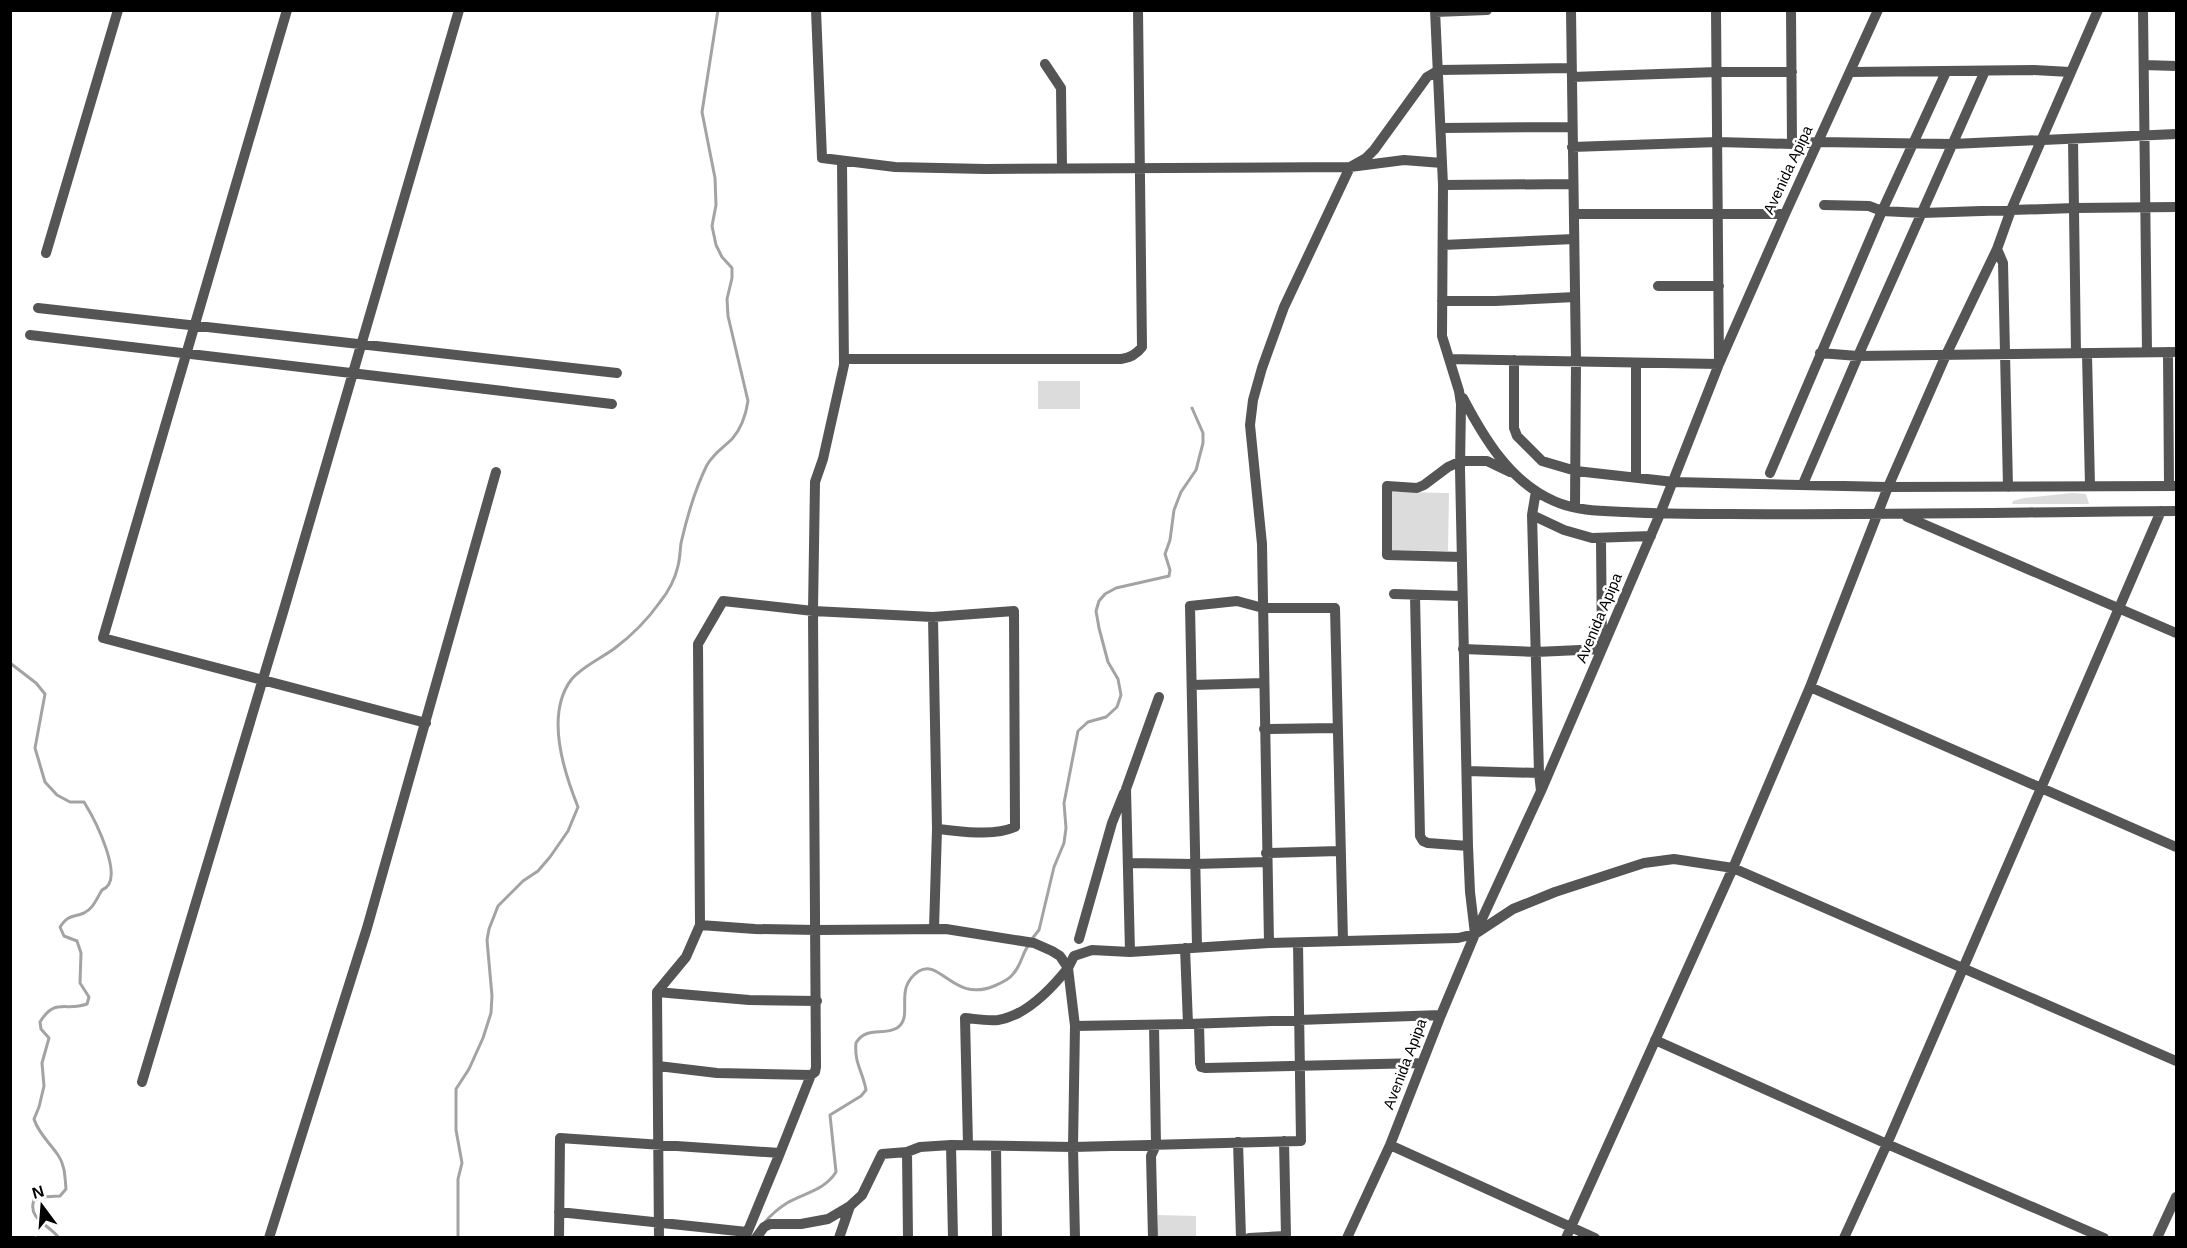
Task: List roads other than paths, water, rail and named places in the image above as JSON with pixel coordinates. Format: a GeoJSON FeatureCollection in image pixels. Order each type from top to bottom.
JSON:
{"type":"FeatureCollection","features":[{"type":"Feature","properties":{"kind":"street"},"geometry":{"type":"LineString","coordinates":[[46,253],[118,10]]}},
{"type":"Feature","properties":{"kind":"street"},"geometry":{"type":"LineString","coordinates":[[287,10],[103,638],[426,723]]}},
{"type":"Feature","properties":{"kind":"street"},"geometry":{"type":"LineString","coordinates":[[142,1082],[459,10]]}},
{"type":"Feature","properties":{"kind":"street"},"geometry":{"type":"LineString","coordinates":[[816,10],[822,158],[895,167],[1350,167],[1404,160],[1442,163]]}},
{"type":"Feature","properties":{"kind":"street"},"geometry":{"type":"LineString","coordinates":[[844,359],[1091,360],[1129,358],[1137,354],[1142,347],[1138,167],[1138,10]]}},
{"type":"Feature","properties":{"kind":"street"},"geometry":{"type":"LineString","coordinates":[[1487,10],[1435,11],[1443,185],[1442,336],[1459,391],[1483,436],[1500,459],[1536,491],[1555,502],[1596,511],[1660,514],[1877,515],[2176,511]]}},
{"type":"Feature","properties":{"kind":"street"},"geometry":{"type":"LineString","coordinates":[[1571,10],[1576,361],[1575,507]]}},
{"type":"Feature","properties":{"kind":"street"},"geometry":{"type":"LineString","coordinates":[[1449,360],[1719,364],[1716,10]]}},
{"type":"Feature","properties":{"kind":"street"},"geometry":{"type":"LineString","coordinates":[[1791,10],[1792,144]]}},
{"type":"Feature","properties":{"kind":"street","name":"Avenida Apipa"},"geometry":{"type":"LineString","coordinates":[[1347,1238],[1390,1145],[1475,934],[1541,791],[1674,482],[1719,364],[1878,10]]}},
{"type":"Feature","properties":{"kind":"street"},"geometry":{"type":"LineString","coordinates":[[1569,1232],[1733,868],[1810,687],[1888,487],[1946,355],[1997,249],[2011,210],[2098,10]]}},
{"type":"Feature","properties":{"kind":"street"},"geometry":{"type":"LineString","coordinates":[[2143,10],[2147,352]]}},
{"type":"Feature","properties":{"kind":"street"},"geometry":{"type":"LineString","coordinates":[[1045,64],[1061,88],[1062,168]]}},
{"type":"Feature","properties":{"kind":"street"},"geometry":{"type":"LineString","coordinates":[[2144,65],[2176,66]]}},
{"type":"Feature","properties":{"kind":"street"},"geometry":{"type":"LineString","coordinates":[[1269,943],[1262,544],[1250,425],[1253,400],[1262,368],[1284,308],[1350,167],[1366,158],[1374,150],[1421,84],[1432,73],[1439,70],[1792,72]]}},
{"type":"Feature","properties":{"kind":"street"},"geometry":{"type":"LineString","coordinates":[[1851,72],[2034,70],[2070,72]]}},
{"type":"Feature","properties":{"kind":"street"},"geometry":{"type":"LineString","coordinates":[[1803,484],[1986,71]]}},
{"type":"Feature","properties":{"kind":"street"},"geometry":{"type":"LineString","coordinates":[[1770,473],[1882,211],[1946,72]]}},
{"type":"Feature","properties":{"kind":"street"},"geometry":{"type":"LineString","coordinates":[[1441,128],[1572,127]]}},
{"type":"Feature","properties":{"kind":"street"},"geometry":{"type":"LineString","coordinates":[[1572,147],[1718,142],[1952,144],[2176,134]]}},
{"type":"Feature","properties":{"kind":"street"},"geometry":{"type":"LineString","coordinates":[[2073,139],[2090,486]]}},
{"type":"Feature","properties":{"kind":"street"},"geometry":{"type":"LineString","coordinates":[[749,1236],[816,1067],[814,482],[823,459],[844,359],[842,162]]}},
{"type":"Feature","properties":{"kind":"street"},"geometry":{"type":"LineString","coordinates":[[1443,185],[1573,183]]}},
{"type":"Feature","properties":{"kind":"street"},"geometry":{"type":"LineString","coordinates":[[1824,205],[1869,206],[1882,211],[1922,213],[2176,207]]}},
{"type":"Feature","properties":{"kind":"street"},"geometry":{"type":"LineString","coordinates":[[1574,214],[1785,214]]}},
{"type":"Feature","properties":{"kind":"street"},"geometry":{"type":"LineString","coordinates":[[1443,245],[1574,239]]}},
{"type":"Feature","properties":{"kind":"street"},"geometry":{"type":"LineString","coordinates":[[1997,249],[2003,263],[2008,487]]}},
{"type":"Feature","properties":{"kind":"street"},"geometry":{"type":"LineString","coordinates":[[1658,286],[1719,286]]}},
{"type":"Feature","properties":{"kind":"street"},"geometry":{"type":"LineString","coordinates":[[1442,301],[1575,297]]}},
{"type":"Feature","properties":{"kind":"street"},"geometry":{"type":"LineString","coordinates":[[38,308],[617,373]]}},
{"type":"Feature","properties":{"kind":"street"},"geometry":{"type":"LineString","coordinates":[[30,335],[612,404]]}},
{"type":"Feature","properties":{"kind":"street"},"geometry":{"type":"LineString","coordinates":[[1514,360],[1517,436],[1542,461],[1576,471],[1674,482],[1888,487],[2173,486],[2172,352],[1858,356],[1820,353]]}},
{"type":"Feature","properties":{"kind":"street"},"geometry":{"type":"LineString","coordinates":[[1636,363],[1636,478]]}},
{"type":"Feature","properties":{"kind":"street"},"geometry":{"type":"LineString","coordinates":[[1459,391],[1468,846],[1475,934]]}},
{"type":"Feature","properties":{"kind":"street"},"geometry":{"type":"LineString","coordinates":[[1462,557],[1387,555],[1387,486],[1417,488],[1461,461],[1487,461],[1518,476]]}},
{"type":"Feature","properties":{"kind":"street"},"geometry":{"type":"LineString","coordinates":[[269,1238],[367,928],[496,472]]}},
{"type":"Feature","properties":{"kind":"street"},"geometry":{"type":"LineString","coordinates":[[1536,491],[1532,515],[1541,791]]}},
{"type":"Feature","properties":{"kind":"street"},"geometry":{"type":"LineString","coordinates":[[1844,1238],[1887,1144],[1961,968],[2161,511]]}},
{"type":"Feature","properties":{"kind":"street"},"geometry":{"type":"LineString","coordinates":[[1901,514],[2176,633]]}},
{"type":"Feature","properties":{"kind":"street"},"geometry":{"type":"LineString","coordinates":[[1532,515],[1564,530],[1601,539],[1651,536]]}},
{"type":"Feature","properties":{"kind":"street"},"geometry":{"type":"LineString","coordinates":[[1463,649],[1536,652],[1602,649],[1601,539]]}},
{"type":"Feature","properties":{"kind":"street"},"geometry":{"type":"LineString","coordinates":[[1394,594],[1462,596]]}},
{"type":"Feature","properties":{"kind":"street"},"geometry":{"type":"LineString","coordinates":[[1415,595],[1420,836],[1423,842],[1468,846]]}},
{"type":"Feature","properties":{"kind":"street"},"geometry":{"type":"LineString","coordinates":[[659,1238],[657,992],[686,957],[700,925],[698,644],[723,601],[813,611],[933,617],[1014,611],[1015,827],[989,832],[937,829]]}},
{"type":"Feature","properties":{"kind":"street"},"geometry":{"type":"LineString","coordinates":[[1197,947],[1190,606],[1237,601],[1263,608],[1335,608],[1336,728],[1343,941]]}},
{"type":"Feature","properties":{"kind":"street"},"geometry":{"type":"LineString","coordinates":[[933,617],[937,829],[934,928]]}},
{"type":"Feature","properties":{"kind":"street"},"geometry":{"type":"LineString","coordinates":[[1191,684],[1264,683]]}},
{"type":"Feature","properties":{"kind":"street"},"geometry":{"type":"LineString","coordinates":[[1810,687],[2176,847]]}},
{"type":"Feature","properties":{"kind":"street"},"geometry":{"type":"LineString","coordinates":[[1079,939],[1112,823],[1159,697]]}},
{"type":"Feature","properties":{"kind":"street"},"geometry":{"type":"LineString","coordinates":[[1264,729],[1336,728]]}},
{"type":"Feature","properties":{"kind":"street"},"geometry":{"type":"LineString","coordinates":[[1467,771],[1539,773]]}},
{"type":"Feature","properties":{"kind":"street"},"geometry":{"type":"LineString","coordinates":[[1126,789],[1130,952]]}},
{"type":"Feature","properties":{"kind":"street"},"geometry":{"type":"LineString","coordinates":[[1128,863],[1195,864],[1339,851]]}},
{"type":"Feature","properties":{"kind":"street"},"geometry":{"type":"LineString","coordinates":[[968,1145],[965,1018],[995,1020],[1011,1015],[1033,1003],[1052,988],[1068,968],[1074,956],[1083,952],[1092,950],[1130,952],[1269,943],[1444,939],[1475,934],[1513,909],[1555,892],[1644,863],[1674,859],[1733,868],[2176,1061]]}},
{"type":"Feature","properties":{"kind":"street"},"geometry":{"type":"LineString","coordinates":[[700,925],[817,930],[934,928],[1034,943],[1060,956],[1068,968],[1075,1026],[1073,1147],[1075,1238]]}},
{"type":"Feature","properties":{"kind":"street"},"geometry":{"type":"LineString","coordinates":[[559,1212],[658,1222],[749,1236],[770,1224],[801,1224],[828,1219],[850,1206],[862,1195],[882,1154],[907,1152],[920,1147],[968,1145],[1073,1147],[1301,1141],[1298,943]]}},
{"type":"Feature","properties":{"kind":"street"},"geometry":{"type":"LineString","coordinates":[[1185,948],[1193,1024],[1201,1067],[1422,1063]]}},
{"type":"Feature","properties":{"kind":"street"},"geometry":{"type":"LineString","coordinates":[[657,992],[749,1000],[817,1001]]}},
{"type":"Feature","properties":{"kind":"street"},"geometry":{"type":"LineString","coordinates":[[1075,1026],[1441,1015]]}},
{"type":"Feature","properties":{"kind":"street"},"geometry":{"type":"LineString","coordinates":[[1153,1238],[1151,1155],[1156,1145],[1155,1025]]}},
{"type":"Feature","properties":{"kind":"street"},"geometry":{"type":"LineString","coordinates":[[1655,1040],[2104,1238]]}},
{"type":"Feature","properties":{"kind":"street"},"geometry":{"type":"LineString","coordinates":[[658,1066],[717,1073],[811,1075]]}},
{"type":"Feature","properties":{"kind":"street"},"geometry":{"type":"LineString","coordinates":[[559,1238],[560,1138],[780,1153]]}},
{"type":"Feature","properties":{"kind":"street"},"geometry":{"type":"LineString","coordinates":[[1249,1238],[1286,1236],[1284,1141]]}},
{"type":"Feature","properties":{"kind":"street"},"geometry":{"type":"LineString","coordinates":[[1238,1142],[1241,1238]]}},
{"type":"Feature","properties":{"kind":"street"},"geometry":{"type":"LineString","coordinates":[[951,1145],[953,1238]]}},
{"type":"Feature","properties":{"kind":"street"},"geometry":{"type":"LineString","coordinates":[[1390,1145],[1569,1232],[1595,1238]]}},
{"type":"Feature","properties":{"kind":"street"},"geometry":{"type":"LineString","coordinates":[[996,1146],[997,1238]]}},
{"type":"Feature","properties":{"kind":"street"},"geometry":{"type":"LineString","coordinates":[[907,1152],[908,1238]]}},
{"type":"Feature","properties":{"kind":"street"},"geometry":{"type":"LineString","coordinates":[[2157,1238],[2176,1197]]}},
{"type":"Feature","properties":{"kind":"street"},"geometry":{"type":"LineString","coordinates":[[839,1238],[850,1206]]}},
{"type":"Feature","properties":{"kind":"waterway"},"geometry":{"type":"LineString","coordinates":[[458,1238],[458,1179],[462,1163],[456,1130],[456,1089],[469,1069],[491,1013],[492,996],[487,940],[489,929],[498,906],[523,881],[538,871],[550,857],[568,831],[578,807],[567,777],[559,744],[559,710],[563,694],[575,675],[627,638],[650,615],[666,594],[677,571],[686,523],[703,474],[713,457],[735,435],[743,421],[747,406],[748,401],[728,316],[727,299],[732,268],[722,257],[716,245],[712,226],[716,205],[715,178],[702,112],[718,10]]}},
{"type":"Feature","properties":{"kind":"waterway"},"geometry":{"type":"LineString","coordinates":[[1031,940],[1039,930],[1054,867],[1064,843],[1066,828],[1064,803],[1078,731],[1088,722],[1106,717],[1117,707],[1121,695],[1118,679],[1108,662],[1099,628],[1096,611],[1099,601],[1105,594],[1116,588],[1169,576],[1170,570],[1165,554],[1170,540],[1174,510],[1181,492],[1196,470],[1203,443],[1203,433],[1192,408]]}},
{"type":"Feature","properties":{"kind":"waterway"},"geometry":{"type":"LineString","coordinates":[[10,663],[36,683],[45,694],[35,748],[45,782],[57,795],[70,802],[84,802],[95,821],[110,862],[109,884],[102,890],[90,909],[68,918],[60,927],[64,936],[77,941],[81,953],[80,983],[89,997],[87,1004],[56,1007],[45,1014],[40,1022],[41,1029],[49,1038],[42,1063],[44,1086],[34,1119],[62,1163],[66,1189],[60,1196],[34,1200],[33,1207],[36,1217],[59,1238]]}},
{"type":"Feature","properties":{"kind":"waterway"},"geometry":{"type":"LineString","coordinates":[[765,1222],[787,1203],[826,1183],[836,1172],[830,1115],[861,1096],[866,1090],[857,1062],[856,1043],[865,1035],[892,1030],[902,1023],[905,994],[911,978],[919,971],[934,970],[958,985],[980,990],[994,986],[1011,976],[1028,946]]}}]}
